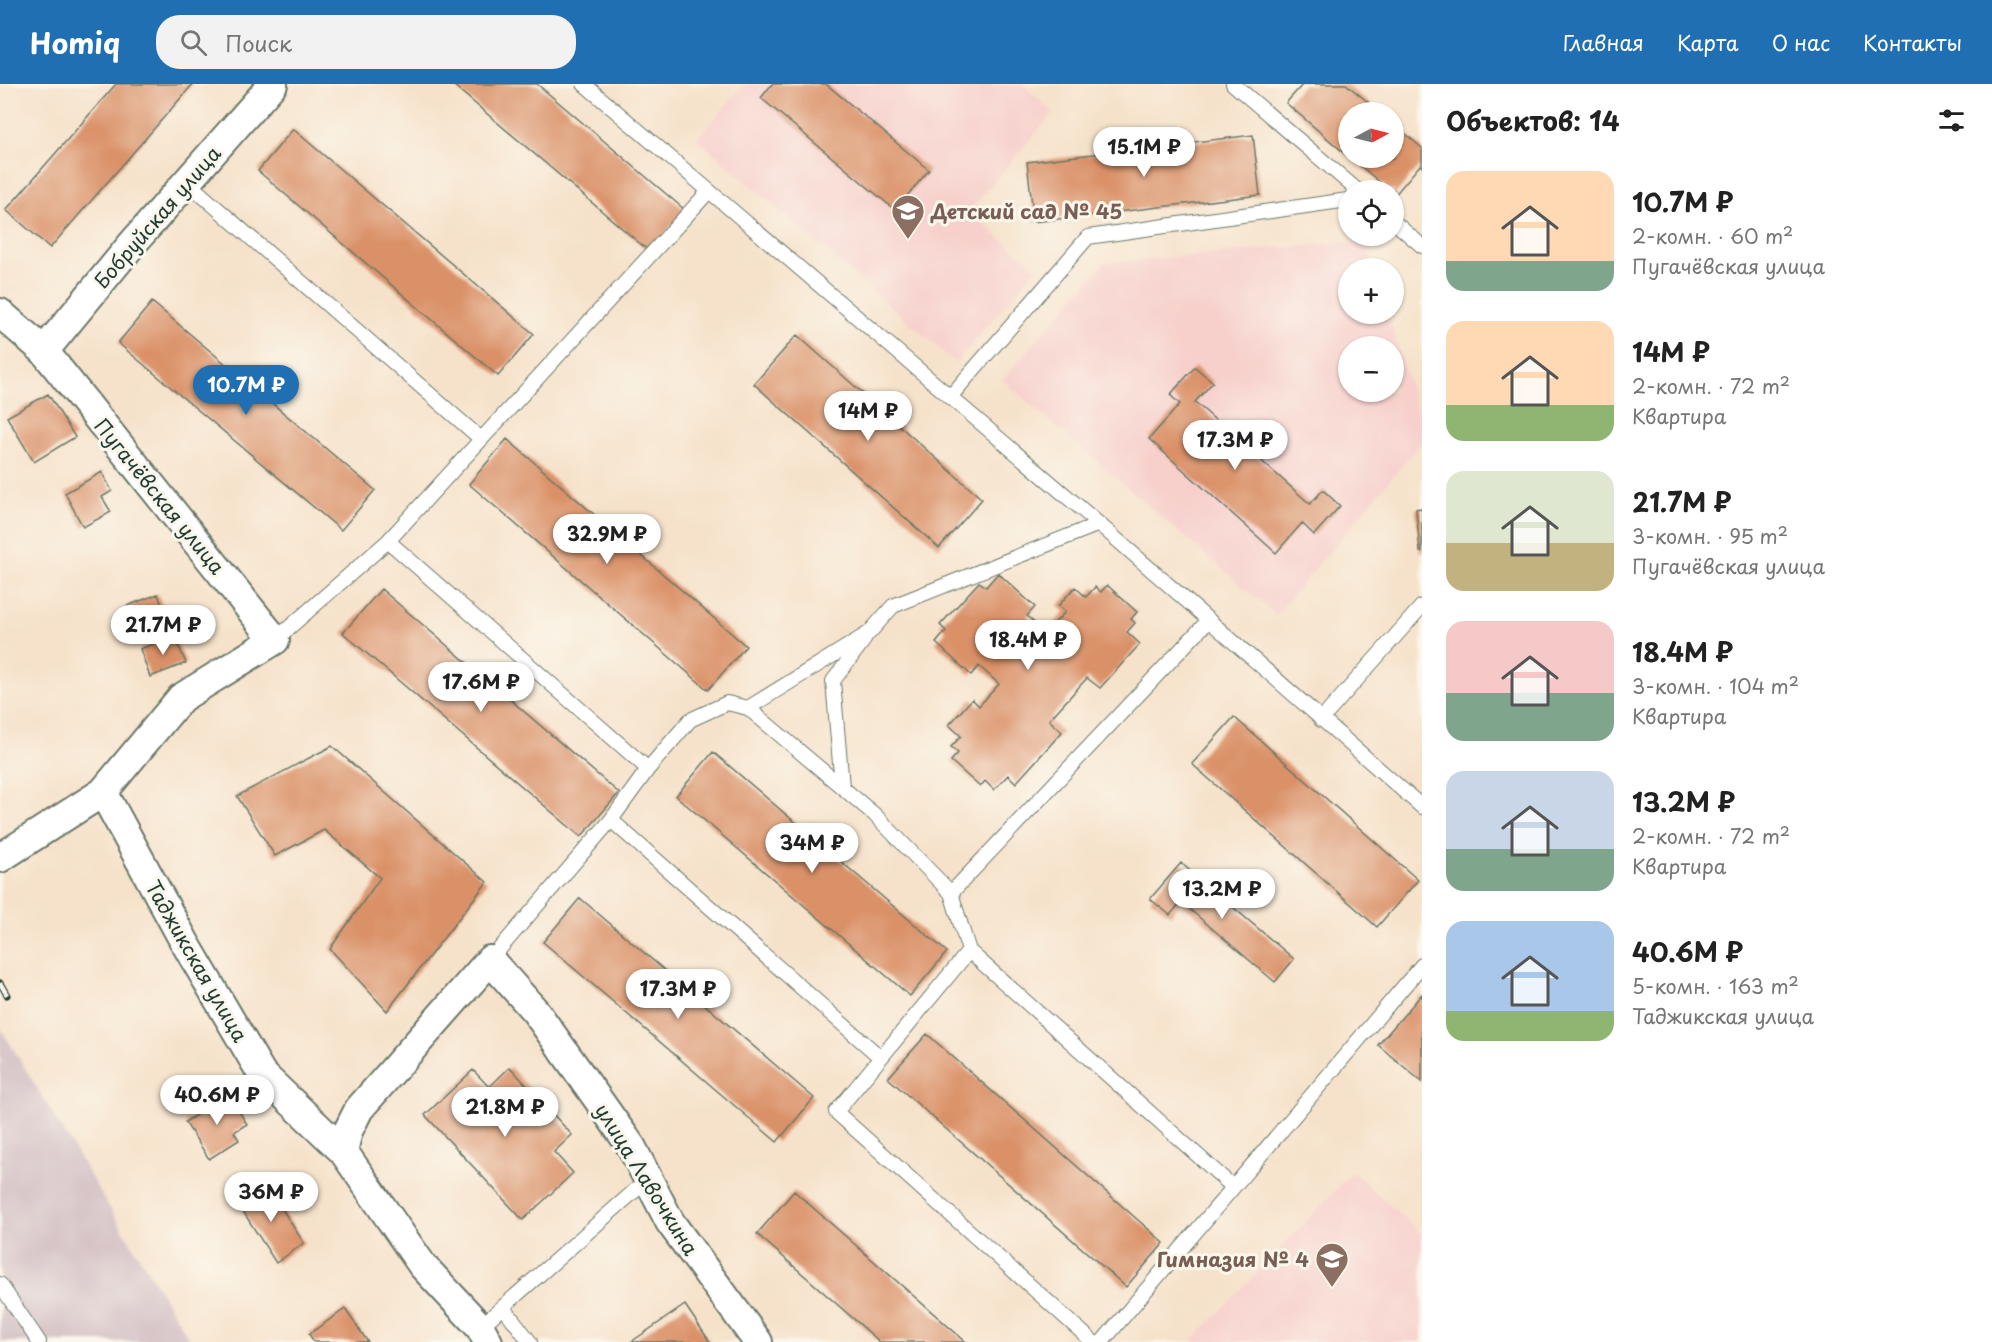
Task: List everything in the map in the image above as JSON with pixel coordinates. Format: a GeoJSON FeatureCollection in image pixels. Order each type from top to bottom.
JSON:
{"type":"FeatureCollection","features":[{"type":"Feature","properties":{"kind":"street","name":"Бобруйская улица"},"geometry":{"type":"LineString","coordinates":[[44,351],[133,243],[273,84]]}},
{"type":"Feature","properties":{"kind":"street","name":"Пугачёвская улица"},"geometry":{"type":"LineString","coordinates":[[0,312],[44,351],[275,640]]}},
{"type":"Feature","properties":{"kind":"street"},"geometry":{"type":"LineString","coordinates":[[0,858],[103,792],[181,698],[275,640]]}},
{"type":"Feature","properties":{"kind":"street","name":"Таджикская улица"},"geometry":{"type":"LineString","coordinates":[[103,792],[184,941],[262,1074],[343,1151],[422,1265],[484,1334]]}},
{"type":"Feature","properties":{"kind":"street"},"geometry":{"type":"LineString","coordinates":[[343,1151],[348,1131],[359,1109],[490,960]]}},
{"type":"Feature","properties":{"kind":"street","name":"улица Лавочкина"},"geometry":{"type":"LineString","coordinates":[[490,960],[536,1012],[631,1146],[670,1222],[758,1342]]}},
{"type":"Feature","properties":{"kind":"lane"},"geometry":{"type":"LineString","coordinates":[[584,84],[1209,620],[1422,807]]}},
{"type":"Feature","properties":{"kind":"lane"},"geometry":{"type":"LineString","coordinates":[[1233,84],[1345,180]]}},
{"type":"Feature","properties":{"kind":"lane"},"geometry":{"type":"LineString","coordinates":[[187,182],[481,439]]}},
{"type":"Feature","properties":{"kind":"lane"},"geometry":{"type":"LineString","coordinates":[[275,640],[388,541],[709,191]]}},
{"type":"Feature","properties":{"kind":"lane"},"geometry":{"type":"LineString","coordinates":[[950,397],[1088,237],[1338,201]]}},
{"type":"Feature","properties":{"kind":"lane"},"geometry":{"type":"LineString","coordinates":[[1404,231],[1422,246]]}},
{"type":"Feature","properties":{"kind":"lane"},"geometry":{"type":"LineString","coordinates":[[842,787],[833,681],[869,633],[893,606],[1098,525]]}},
{"type":"Feature","properties":{"kind":"lane"},"geometry":{"type":"LineString","coordinates":[[388,541],[648,769]]}},
{"type":"Feature","properties":{"kind":"lane"},"geometry":{"type":"LineString","coordinates":[[1322,720],[1422,606]]}},
{"type":"Feature","properties":{"kind":"lane"},"geometry":{"type":"LineString","coordinates":[[951,893],[1209,620]]}},
{"type":"Feature","properties":{"kind":"lane"},"geometry":{"type":"LineString","coordinates":[[748,708],[869,633]]}},
{"type":"Feature","properties":{"kind":"lane"},"geometry":{"type":"LineString","coordinates":[[490,960],[611,820],[648,769],[690,720],[727,703],[748,708],[875,815],[951,893],[969,951],[1233,1187]]}},
{"type":"Feature","properties":{"kind":"lane"},"geometry":{"type":"LineString","coordinates":[[611,820],[880,1057]]}},
{"type":"Feature","properties":{"kind":"lane"},"geometry":{"type":"LineString","coordinates":[[969,951],[836,1112],[1093,1342]]}},
{"type":"Feature","properties":{"kind":"lane"},"geometry":{"type":"LineString","coordinates":[[1102,1342],[1422,965]]}},
{"type":"Feature","properties":{"kind":"lane"},"geometry":{"type":"LineString","coordinates":[[484,1334],[504,1308],[647,1180]]}},
{"type":"Feature","properties":{"kind":"lane"},"geometry":{"type":"LineString","coordinates":[[0,1284],[39,1342]]}},
{"type":"Feature","properties":{"kind":"lane"},"geometry":{"type":"LineString","coordinates":[[504,1308],[530,1342]]}},
{"type":"Feature","properties":{"kind":"shaded area","name":"Детский сад № 45"},"geometry":{"type":"Polygon","coordinates":[[[745,84],[1022,84],[1054,112],[969,211],[1036,268],[956,363],[697,139],[745,84]]]}},
{"type":"Feature","properties":{"kind":"shaded area"},"geometry":{"type":"Polygon","coordinates":[[[1338,243],[1338,246],[1367,246],[1371,258],[1338,258],[1338,324],[1391,324],[1395,336],[1338,336],[1338,402],[1404,402],[1404,366],[1422,425],[1422,442],[1276,615],[1002,380],[1104,263],[1338,243]]]}},
{"type":"Feature","properties":{"kind":"shaded area"},"geometry":{"type":"Polygon","coordinates":[[[0,1027],[191,1342],[0,1342],[0,1027]]]}},
{"type":"Feature","properties":{"kind":"shaded area","name":"Гимназия № 4"},"geometry":{"type":"Polygon","coordinates":[[[1353,1172],[1422,1234],[1422,1342],[1191,1342],[1353,1172]]]}},
{"type":"Feature","properties":{"kind":"building"},"geometry":{"type":"Polygon","coordinates":[[[116,84],[193,84],[50,248],[6,210],[116,84]]]}},
{"type":"Feature","properties":{"kind":"building"},"geometry":{"type":"Polygon","coordinates":[[[452,84],[537,84],[685,210],[650,252],[452,84]]]}},
{"type":"Feature","properties":{"kind":"building"},"geometry":{"type":"Polygon","coordinates":[[[772,84],[826,84],[929,170],[895,210],[761,98],[772,84]]]}},
{"type":"Feature","properties":{"kind":"building"},"geometry":{"type":"Polygon","coordinates":[[[1303,84],[1346,84],[1368,102],[1338,102],[1338,147],[1286,103],[1303,84]]]}},
{"type":"Feature","properties":{"kind":"building"},"geometry":{"type":"Polygon","coordinates":[[[293,129],[534,334],[498,376],[258,171],[293,129]]]}},
{"type":"Feature","properties":{"kind":"building"},"geometry":{"type":"Polygon","coordinates":[[[1404,133],[1422,148],[1422,167],[1420,165],[1404,184],[1404,180],[1377,180],[1363,168],[1404,168],[1404,133]]]}},
{"type":"Feature","properties":{"kind":"building"},"geometry":{"type":"Polygon","coordinates":[[[1253,135],[1260,195],[1034,222],[1027,162],[1253,135]]]}},
{"type":"Feature","properties":{"kind":"building"},"geometry":{"type":"Polygon","coordinates":[[[152,302],[375,490],[341,530],[118,343],[152,302]]]}},
{"type":"Feature","properties":{"kind":"building"},"geometry":{"type":"Polygon","coordinates":[[[797,335],[982,499],[939,548],[754,384],[797,335]]]}},
{"type":"Feature","properties":{"kind":"building"},"geometry":{"type":"Polygon","coordinates":[[[1195,367],[1213,382],[1195,402],[1310,504],[1323,490],[1340,506],[1314,535],[1302,523],[1276,553],[1149,439],[1180,404],[1170,395],[1195,367]]]}},
{"type":"Feature","properties":{"kind":"building"},"geometry":{"type":"Polygon","coordinates":[[[48,394],[75,437],[34,462],[7,417],[48,394]]]}},
{"type":"Feature","properties":{"kind":"building"},"geometry":{"type":"Polygon","coordinates":[[[507,439],[746,646],[708,690],[469,484],[507,439]]]}},
{"type":"Feature","properties":{"kind":"building"},"geometry":{"type":"Polygon","coordinates":[[[102,472],[112,491],[102,497],[111,512],[83,527],[65,493],[102,472]]]}},
{"type":"Feature","properties":{"kind":"building"},"geometry":{"type":"Polygon","coordinates":[[[1422,508],[1422,552],[1420,552],[1416,509],[1422,508]]]}},
{"type":"Feature","properties":{"kind":"building"},"geometry":{"type":"Polygon","coordinates":[[[998,573],[1035,607],[1027,616],[1045,633],[1065,612],[1058,606],[1075,587],[1086,597],[1095,587],[1101,592],[1107,585],[1137,612],[1131,619],[1135,623],[1127,632],[1140,644],[1100,688],[1087,678],[1049,720],[1062,732],[1016,783],[1008,775],[994,790],[985,781],[980,787],[951,761],[958,753],[951,747],[961,736],[949,725],[972,699],[979,706],[999,684],[979,666],[971,675],[936,643],[946,631],[940,625],[979,582],[986,587],[998,573]]]}},
{"type":"Feature","properties":{"kind":"building"},"geometry":{"type":"Polygon","coordinates":[[[381,589],[619,793],[581,837],[343,633],[381,589]]]}},
{"type":"Feature","properties":{"kind":"building"},"geometry":{"type":"Polygon","coordinates":[[[158,594],[166,617],[135,630],[127,606],[158,594]]]}},
{"type":"Feature","properties":{"kind":"building"},"geometry":{"type":"Polygon","coordinates":[[[174,636],[186,663],[150,677],[140,649],[174,636]]]}},
{"type":"Feature","properties":{"kind":"building"},"geometry":{"type":"Polygon","coordinates":[[[1234,717],[1418,880],[1377,927],[1192,764],[1234,717]]]}},
{"type":"Feature","properties":{"kind":"building"},"geometry":{"type":"Polygon","coordinates":[[[332,746],[487,882],[387,1011],[330,949],[380,878],[324,830],[275,856],[237,796],[332,746]]]}},
{"type":"Feature","properties":{"kind":"building"},"geometry":{"type":"Polygon","coordinates":[[[713,752],[947,952],[910,996],[676,796],[713,752]]]}},
{"type":"Feature","properties":{"kind":"building"},"geometry":{"type":"Polygon","coordinates":[[[1181,863],[1294,959],[1275,982],[1181,902],[1170,915],[1150,899],[1181,863]]]}},
{"type":"Feature","properties":{"kind":"building"},"geometry":{"type":"Polygon","coordinates":[[[580,898],[814,1098],[777,1142],[543,942],[580,898]]]}},
{"type":"Feature","properties":{"kind":"building"},"geometry":{"type":"Polygon","coordinates":[[[1422,994],[1422,1082],[1378,1045],[1422,994]]]}},
{"type":"Feature","properties":{"kind":"building"},"geometry":{"type":"Polygon","coordinates":[[[927,1034],[1164,1243],[1126,1287],[888,1078],[927,1034]]]}},
{"type":"Feature","properties":{"kind":"building"},"geometry":{"type":"Polygon","coordinates":[[[510,1067],[572,1135],[554,1152],[573,1173],[523,1220],[425,1115],[473,1070],[489,1087],[510,1067]]]}},
{"type":"Feature","properties":{"kind":"building"},"geometry":{"type":"Polygon","coordinates":[[[228,1094],[247,1124],[234,1132],[239,1140],[209,1159],[185,1122],[228,1094]]]}},
{"type":"Feature","properties":{"kind":"building"},"geometry":{"type":"Polygon","coordinates":[[[266,1184],[304,1243],[276,1263],[237,1202],[266,1184]]]}},
{"type":"Feature","properties":{"kind":"building"},"geometry":{"type":"Polygon","coordinates":[[[794,1191],[966,1342],[880,1342],[757,1234],[794,1191]]]}},
{"type":"Feature","properties":{"kind":"building"},"geometry":{"type":"Polygon","coordinates":[[[685,1305],[710,1342],[631,1342],[685,1305]]]}},
{"type":"Feature","properties":{"kind":"building"},"geometry":{"type":"Polygon","coordinates":[[[345,1309],[368,1342],[314,1342],[309,1334],[345,1309]]]}},
{"type":"Feature","properties":{"kind":"railway"},"geometry":{"type":"LineString","coordinates":[[0,983],[7,995]]}},
{"type":"Feature","properties":{"kind":"place","name":"Детский сад № 45"},"geometry":{"type":"Point","coordinates":[908,240]}},
{"type":"Feature","properties":{"kind":"place","name":"Гимназия № 4"},"geometry":{"type":"Point","coordinates":[1332,1288]}}]}
